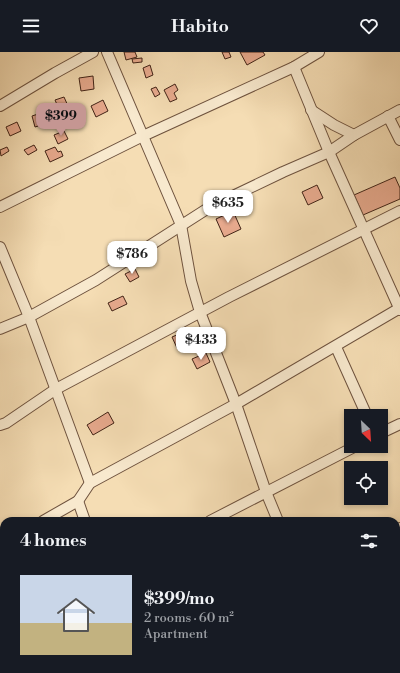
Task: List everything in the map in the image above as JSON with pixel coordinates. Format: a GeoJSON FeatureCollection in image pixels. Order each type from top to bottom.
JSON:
{"type":"FeatureCollection","features":[{"type":"Feature","properties":{"kind":"street"},"geometry":{"type":"LineString","coordinates":[[0,106],[93,52]]}},
{"type":"Feature","properties":{"kind":"street"},"geometry":{"type":"LineString","coordinates":[[107,52],[181,225],[191,281],[200,312],[236,404],[266,492],[276,517]]}},
{"type":"Feature","properties":{"kind":"street"},"geometry":{"type":"LineString","coordinates":[[0,207],[143,136],[294,67],[319,52]]}},
{"type":"Feature","properties":{"kind":"street"},"geometry":{"type":"LineString","coordinates":[[50,517],[78,501],[90,483],[236,404],[400,309],[329,152],[294,67]]}},
{"type":"Feature","properties":{"kind":"street"},"geometry":{"type":"LineString","coordinates":[[311,110],[334,125],[354,135]]}},
{"type":"Feature","properties":{"kind":"street"},"geometry":{"type":"LineString","coordinates":[[0,329],[29,317],[96,280],[210,207],[329,152],[354,135],[400,110]]}},
{"type":"Feature","properties":{"kind":"street"},"geometry":{"type":"LineString","coordinates":[[388,116],[400,140]]}},
{"type":"Feature","properties":{"kind":"street"},"geometry":{"type":"LineString","coordinates":[[0,425],[6,423],[56,389],[200,312],[400,211]]}},
{"type":"Feature","properties":{"kind":"street"},"geometry":{"type":"LineString","coordinates":[[0,247],[29,317],[90,483]]}},
{"type":"Feature","properties":{"kind":"street"},"geometry":{"type":"LineString","coordinates":[[336,346],[364,409]]}},
{"type":"Feature","properties":{"kind":"street"},"geometry":{"type":"LineString","coordinates":[[388,430],[400,424]]}},
{"type":"Feature","properties":{"kind":"street"},"geometry":{"type":"LineString","coordinates":[[218,517],[344,452]]}},
{"type":"Feature","properties":{"kind":"street"},"geometry":{"type":"LineString","coordinates":[[78,501],[84,517]]}},
{"type":"Feature","properties":{"kind":"building"},"geometry":{"type":"Polygon","coordinates":[[[124,52],[135,52],[137,57],[126,60],[124,52]]]}},
{"type":"Feature","properties":{"kind":"building"},"geometry":{"type":"Polygon","coordinates":[[[222,52],[229,52],[231,57],[225,59],[222,52]]]}},
{"type":"Feature","properties":{"kind":"building"},"geometry":{"type":"Polygon","coordinates":[[[240,52],[263,52],[265,55],[247,65],[240,52]]]}},
{"type":"Feature","properties":{"kind":"building"},"geometry":{"type":"Polygon","coordinates":[[[142,58],[142,62],[133,63],[132,59],[142,58]]]}},
{"type":"Feature","properties":{"kind":"building"},"geometry":{"type":"Polygon","coordinates":[[[150,65],[153,75],[146,78],[143,68],[150,65]]]}},
{"type":"Feature","properties":{"kind":"building"},"geometry":{"type":"Polygon","coordinates":[[[93,76],[94,89],[81,91],[79,78],[93,76]]]}},
{"type":"Feature","properties":{"kind":"building"},"geometry":{"type":"Polygon","coordinates":[[[175,84],[178,90],[174,93],[177,99],[170,102],[164,90],[175,84]]]}},
{"type":"Feature","properties":{"kind":"building"},"geometry":{"type":"Polygon","coordinates":[[[156,87],[160,94],[155,97],[151,89],[156,87]]]}},
{"type":"Feature","properties":{"kind":"building"},"geometry":{"type":"Polygon","coordinates":[[[64,97],[68,106],[59,109],[55,100],[64,97]]]}},
{"type":"Feature","properties":{"kind":"building"},"geometry":{"type":"Polygon","coordinates":[[[103,100],[108,111],[96,117],[91,106],[103,100]]]}},
{"type":"Feature","properties":{"kind":"building"},"geometry":{"type":"Polygon","coordinates":[[[44,112],[48,123],[35,127],[32,116],[44,112]]]}},
{"type":"Feature","properties":{"kind":"building"},"geometry":{"type":"Polygon","coordinates":[[[17,122],[21,131],[10,136],[6,127],[17,122]]]}},
{"type":"Feature","properties":{"kind":"building"},"geometry":{"type":"Polygon","coordinates":[[[64,131],[68,139],[58,144],[54,135],[64,131]]]}},
{"type":"Feature","properties":{"kind":"building"},"geometry":{"type":"Polygon","coordinates":[[[34,145],[37,150],[28,155],[24,150],[34,145]]]}},
{"type":"Feature","properties":{"kind":"building"},"geometry":{"type":"Polygon","coordinates":[[[7,147],[9,151],[1,156],[0,150],[7,147]]]}},
{"type":"Feature","properties":{"kind":"building"},"geometry":{"type":"Polygon","coordinates":[[[55,147],[58,152],[61,151],[63,156],[50,162],[45,151],[55,147]]]}},
{"type":"Feature","properties":{"kind":"building"},"geometry":{"type":"Polygon","coordinates":[[[395,177],[400,188],[400,199],[363,215],[354,195],[395,177]]]}},
{"type":"Feature","properties":{"kind":"building"},"geometry":{"type":"Polygon","coordinates":[[[317,185],[323,198],[308,205],[302,192],[317,185]]]}},
{"type":"Feature","properties":{"kind":"building"},"geometry":{"type":"Polygon","coordinates":[[[233,211],[241,229],[224,237],[216,219],[233,211]]]}},
{"type":"Feature","properties":{"kind":"building"},"geometry":{"type":"Polygon","coordinates":[[[135,269],[139,277],[130,282],[125,274],[135,269]]]}},
{"type":"Feature","properties":{"kind":"building"},"geometry":{"type":"Polygon","coordinates":[[[123,296],[127,304],[112,311],[108,303],[123,296]]]}},
{"type":"Feature","properties":{"kind":"building"},"geometry":{"type":"Polygon","coordinates":[[[186,331],[191,341],[177,348],[172,337],[186,331]]]}},
{"type":"Feature","properties":{"kind":"building"},"geometry":{"type":"Polygon","coordinates":[[[206,353],[210,362],[197,369],[192,359],[206,353]]]}},
{"type":"Feature","properties":{"kind":"building"},"geometry":{"type":"Polygon","coordinates":[[[108,412],[114,423],[93,435],[87,425],[108,412]]]}}]}
